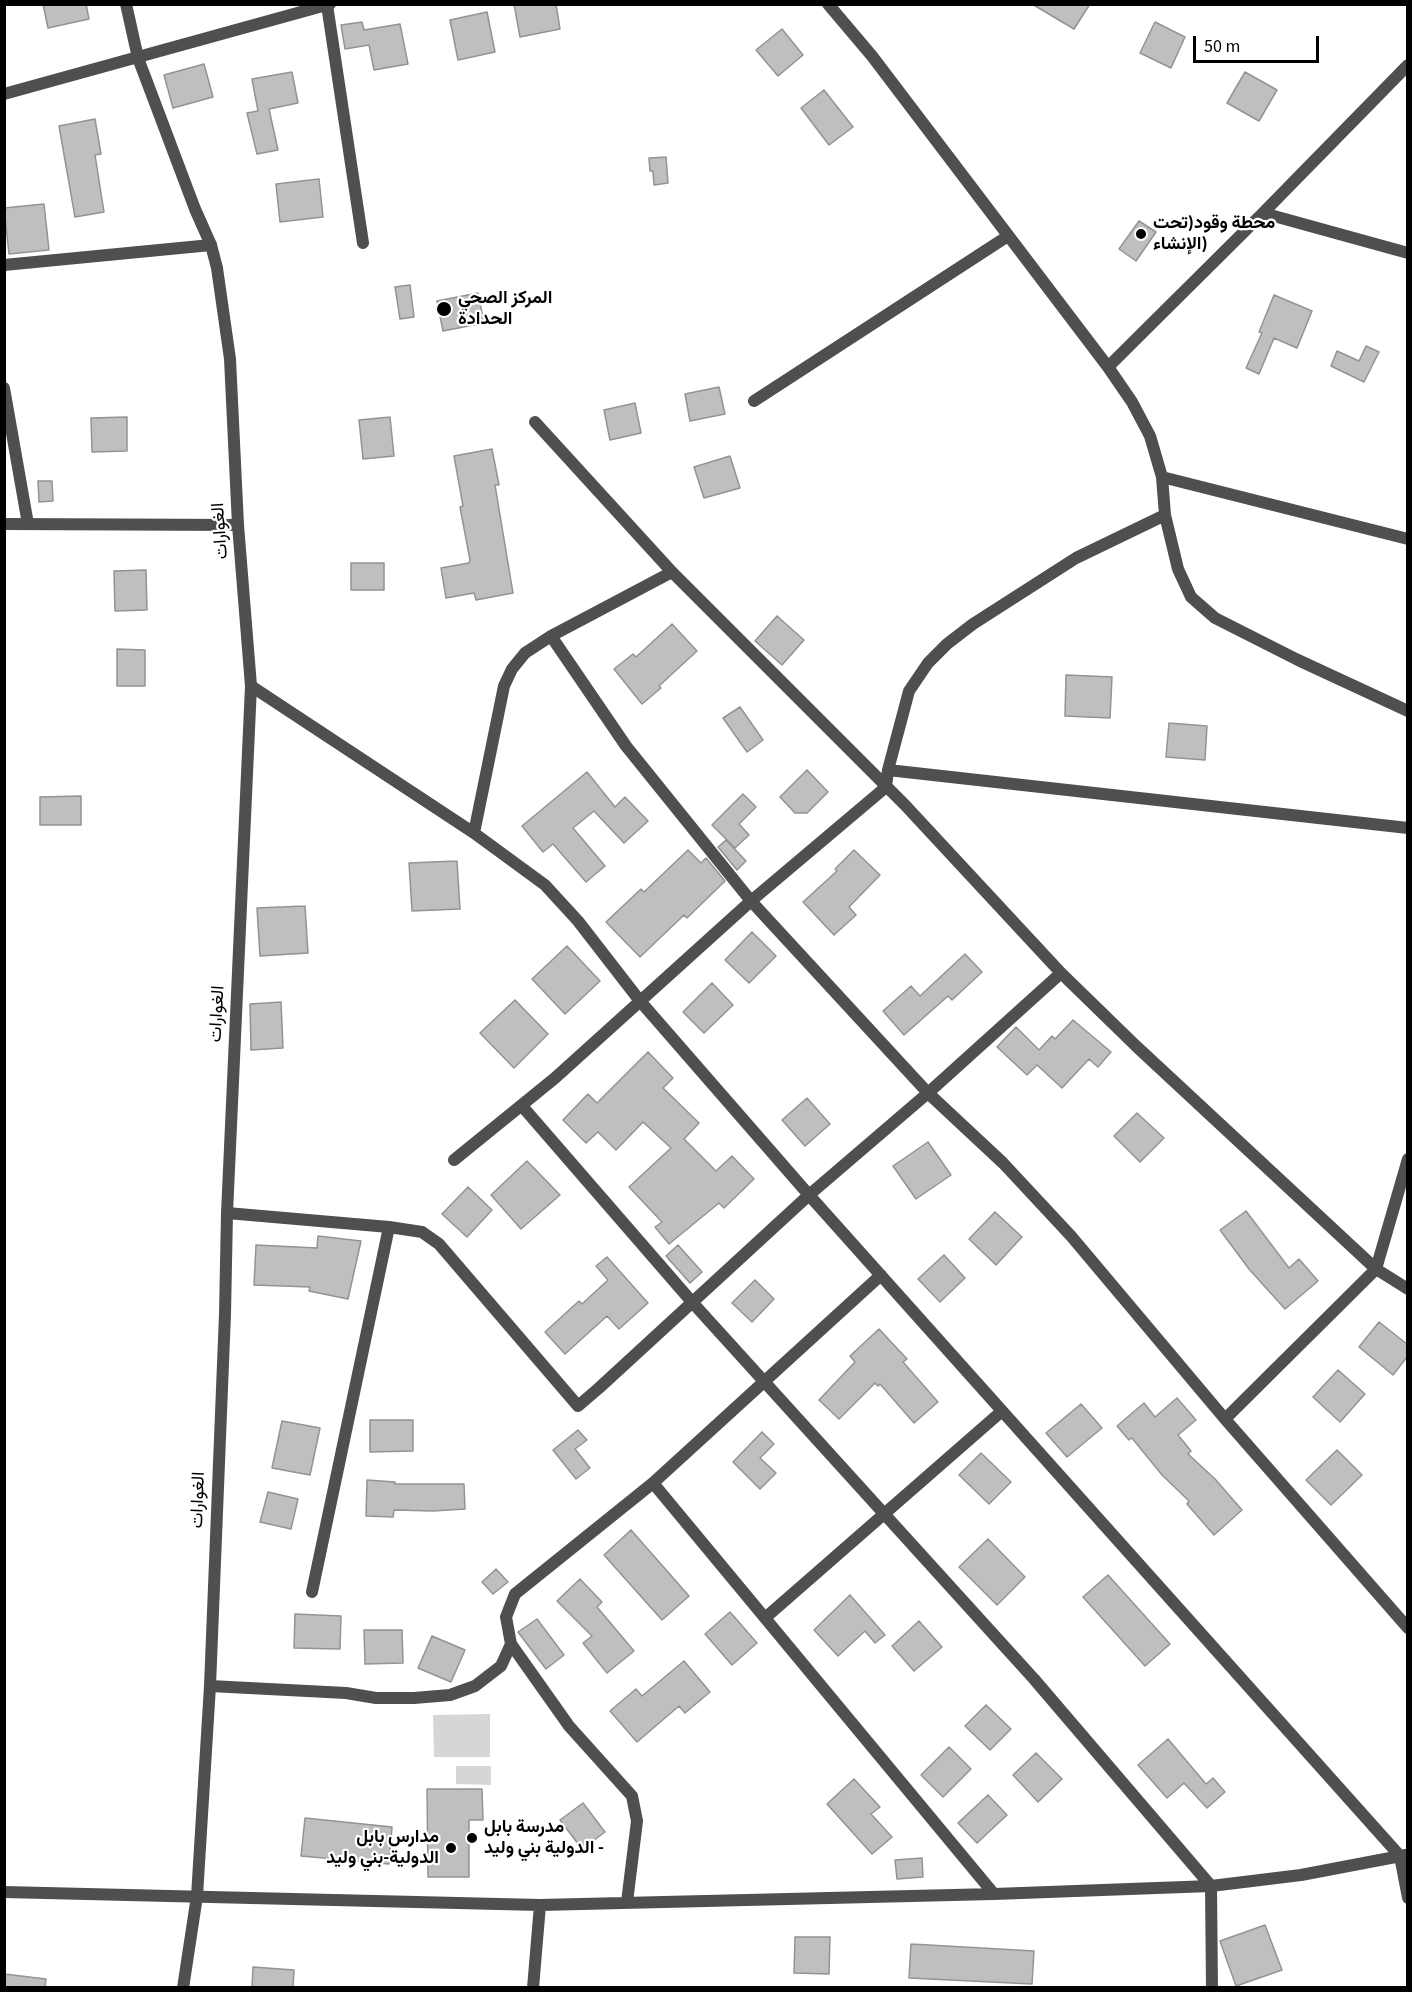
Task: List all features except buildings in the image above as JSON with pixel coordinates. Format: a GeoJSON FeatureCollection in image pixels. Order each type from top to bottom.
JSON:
{"type":"FeatureCollection","features":[{"type":"Feature","properties":{"kind":"street","name":"الغوارات"},"geometry":{"type":"LineString","coordinates":[[126,4],[138,58],[195,209],[211,245],[217,268],[230,359],[238,525],[251,686],[227,1213],[210,1686],[197,1896],[183,1988]]}},
{"type":"Feature","properties":{"kind":"street"},"geometry":{"type":"LineString","coordinates":[[828,4],[872,56],[1108,367],[1132,402],[1150,436],[1162,477],[1165,515],[1178,569],[1191,597],[1215,618],[1407,711]]}},
{"type":"Feature","properties":{"kind":"street"},"geometry":{"type":"LineString","coordinates":[[4,94],[329,5],[363,243]]}},
{"type":"Feature","properties":{"kind":"street"},"geometry":{"type":"LineString","coordinates":[[1108,367],[1407,65]]}},
{"type":"Feature","properties":{"kind":"street"},"geometry":{"type":"LineString","coordinates":[[1263,213],[1407,253]]}},
{"type":"Feature","properties":{"kind":"street"},"geometry":{"type":"LineString","coordinates":[[754,401],[1008,236]]}},
{"type":"Feature","properties":{"kind":"street"},"geometry":{"type":"LineString","coordinates":[[4,265],[211,245]]}},
{"type":"Feature","properties":{"kind":"street"},"geometry":{"type":"LineString","coordinates":[[4,388],[28,524]]}},
{"type":"Feature","properties":{"kind":"street"},"geometry":{"type":"LineString","coordinates":[[535,422],[672,572],[886,787],[1062,973],[1136,1046],[1376,1269],[1407,1289]]}},
{"type":"Feature","properties":{"kind":"street"},"geometry":{"type":"LineString","coordinates":[[1162,477],[1407,539]]}},
{"type":"Feature","properties":{"kind":"street"},"geometry":{"type":"LineString","coordinates":[[454,1160],[555,1078],[751,901],[886,787],[888,770],[909,691],[928,663],[946,644],[1076,558],[1165,515]]}},
{"type":"Feature","properties":{"kind":"street"},"geometry":{"type":"LineString","coordinates":[[4,524],[238,525]]}},
{"type":"Feature","properties":{"kind":"street"},"geometry":{"type":"LineString","coordinates":[[474,833],[504,686],[512,669],[525,653],[551,636],[672,572]]}},
{"type":"Feature","properties":{"kind":"street"},"geometry":{"type":"LineString","coordinates":[[551,636],[626,746],[751,901],[928,1093],[1003,1163],[1071,1236],[1225,1419],[1407,1628]]}},
{"type":"Feature","properties":{"kind":"street"},"geometry":{"type":"LineString","coordinates":[[251,686],[474,833],[545,885],[578,921],[640,1001],[808,1195],[1404,1856],[1407,1898]]}},
{"type":"Feature","properties":{"kind":"street"},"geometry":{"type":"LineString","coordinates":[[888,770],[1407,828]]}},
{"type":"Feature","properties":{"kind":"street"},"geometry":{"type":"LineString","coordinates":[[227,1213],[422,1232],[439,1244],[578,1406],[808,1195],[928,1093],[1062,973]]}},
{"type":"Feature","properties":{"kind":"street"},"geometry":{"type":"LineString","coordinates":[[522,1106],[692,1302],[1034,1678],[1211,1886],[1212,1988]]}},
{"type":"Feature","properties":{"kind":"street"},"geometry":{"type":"LineString","coordinates":[[1225,1419],[1376,1269],[1407,1159]]}},
{"type":"Feature","properties":{"kind":"street"},"geometry":{"type":"LineString","coordinates":[[312,1592],[389,1227]]}},
{"type":"Feature","properties":{"kind":"street"},"geometry":{"type":"LineString","coordinates":[[627,1902],[637,1821],[632,1796],[569,1726],[511,1644],[506,1617],[515,1594],[653,1483],[881,1275]]}},
{"type":"Feature","properties":{"kind":"street"},"geometry":{"type":"LineString","coordinates":[[765,1618],[1002,1411]]}},
{"type":"Feature","properties":{"kind":"street"},"geometry":{"type":"LineString","coordinates":[[653,1483],[994,1894]]}},
{"type":"Feature","properties":{"kind":"street"},"geometry":{"type":"LineString","coordinates":[[210,1686],[346,1693],[376,1698],[450,1695],[475,1686],[501,1666],[511,1644]]}},
{"type":"Feature","properties":{"kind":"street"},"geometry":{"type":"LineString","coordinates":[[4,1892],[540,1905],[994,1894],[1211,1886],[1300,1875],[1404,1856]]}},
{"type":"Feature","properties":{"kind":"street"},"geometry":{"type":"LineString","coordinates":[[533,1988],[540,1905]]}},
{"type":"Feature","properties":{"kind":"shaded area"},"geometry":{"type":"Polygon","coordinates":[[[490,1714],[490,1757],[434,1757],[433,1715],[490,1714]]]}},
{"type":"Feature","properties":{"kind":"shaded area"},"geometry":{"type":"Polygon","coordinates":[[[456,1766],[491,1766],[491,1785],[456,1784],[456,1766]]]}},
{"type":"Feature","properties":{"kind":"place","name":"محطة وقود(تحت الإنشاء)"},"geometry":{"type":"Point","coordinates":[1141,234]}},
{"type":"Feature","properties":{"kind":"place","name":"المركز الصحي الحدادة"},"geometry":{"type":"Point","coordinates":[444,309]}},
{"type":"Feature","properties":{"kind":"place","name":"مدرسة بابل الدولية بني وليد -"},"geometry":{"type":"Point","coordinates":[472,1838]}},
{"type":"Feature","properties":{"kind":"place","name":"مدارس بابل الدولية-بني وليد"},"geometry":{"type":"Point","coordinates":[451,1848]}}]}
